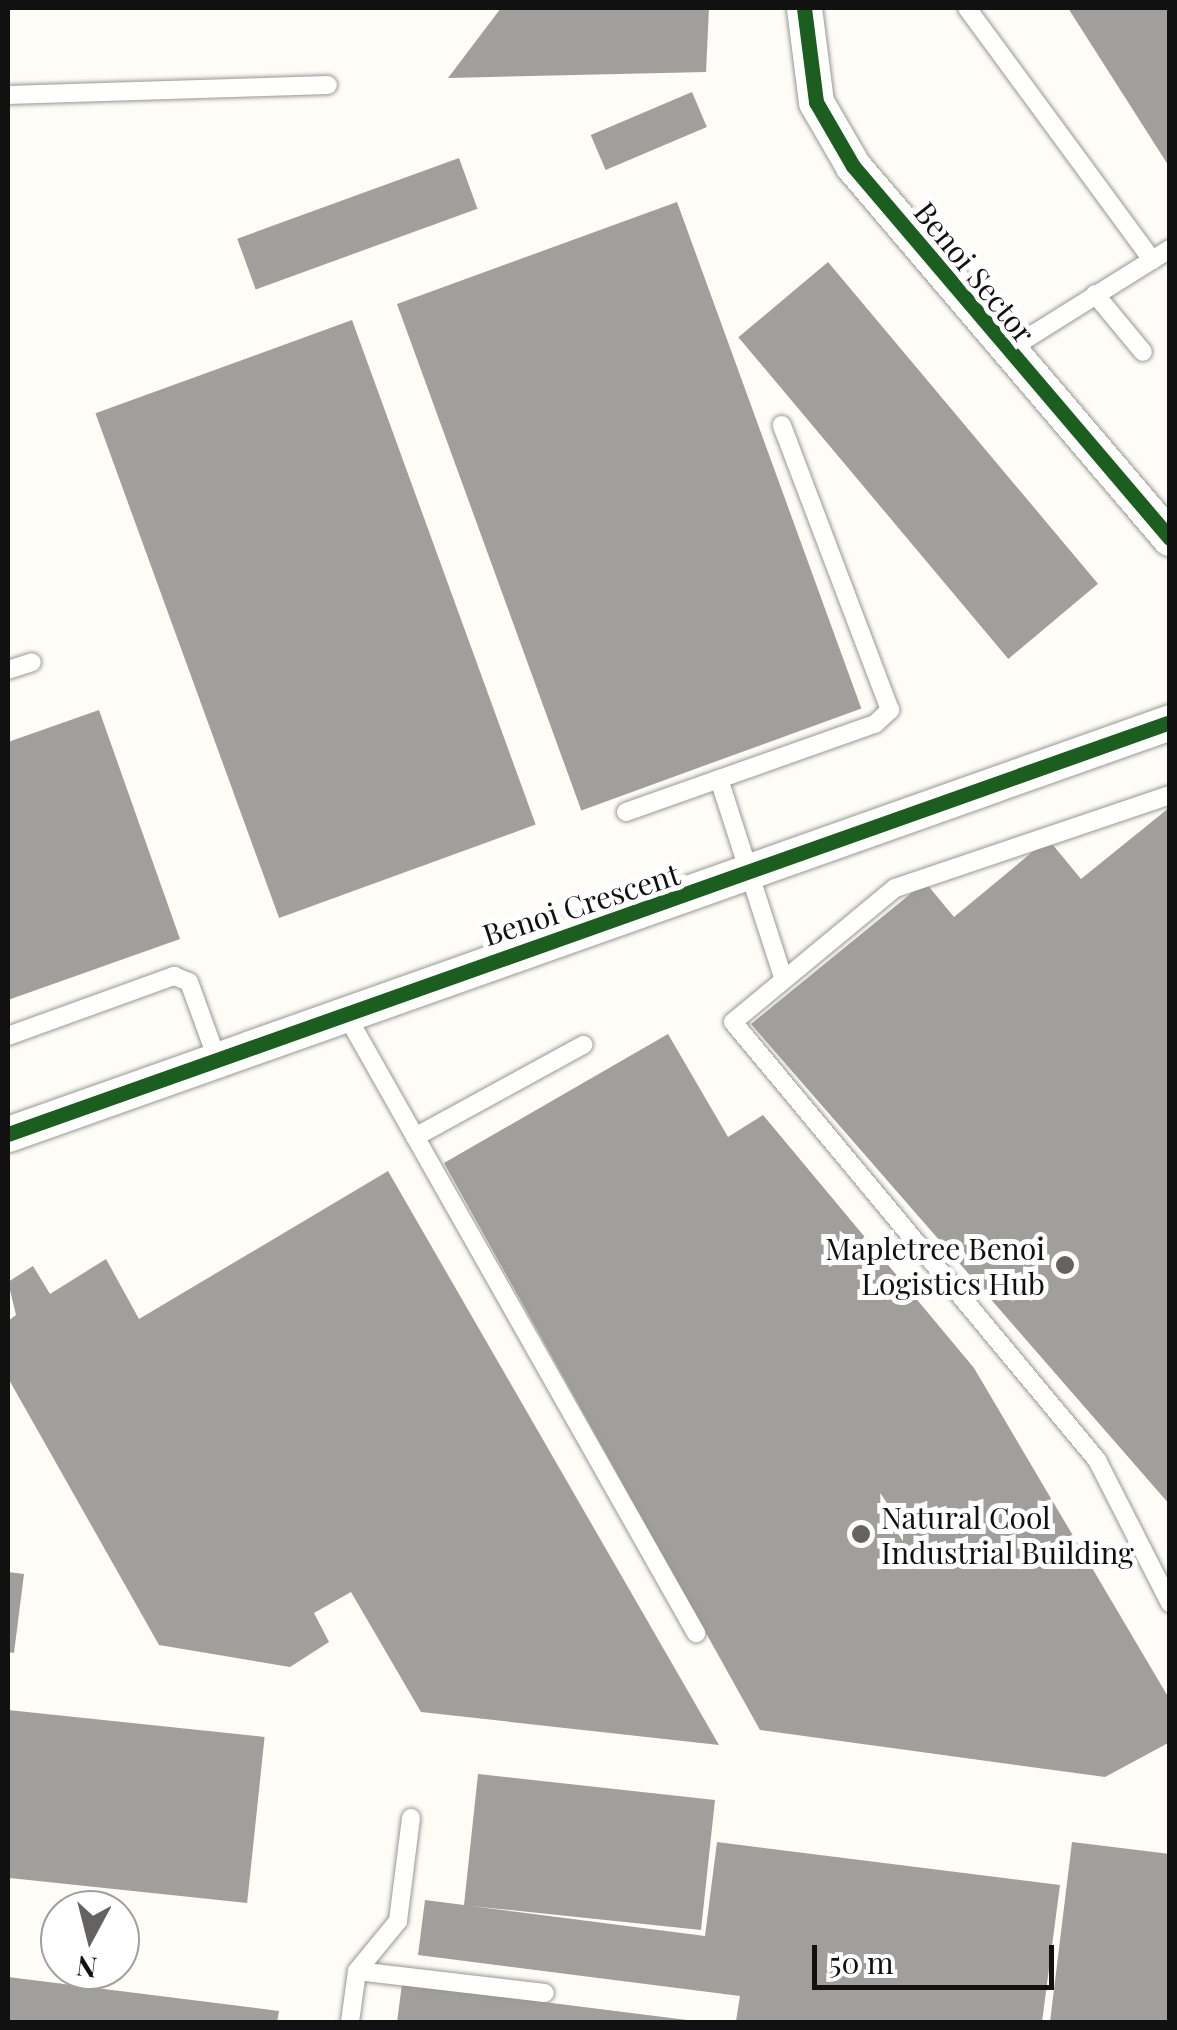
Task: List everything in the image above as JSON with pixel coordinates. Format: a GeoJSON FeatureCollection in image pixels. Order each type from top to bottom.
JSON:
{"type":"FeatureCollection","features":[{"type":"Feature","properties":{"kind":"street","name":"Benoi Sector"},"geometry":{"type":"LineString","coordinates":[[804,8],[807,64],[830,132],[1004,352],[1170,538]]}},
{"type":"Feature","properties":{"kind":"street","name":"Benoi Crescent"},"geometry":{"type":"LineString","coordinates":[[8,1134],[344,1009],[751,878],[1170,722]]}},
{"type":"Feature","properties":{"kind":"lane"},"geometry":{"type":"LineString","coordinates":[[966,8],[1152,260]]}},
{"type":"Feature","properties":{"kind":"lane"},"geometry":{"type":"LineString","coordinates":[[8,95],[328,85]]}},
{"type":"Feature","properties":{"kind":"lane"},"geometry":{"type":"LineString","coordinates":[[1004,352],[1170,249]]}},
{"type":"Feature","properties":{"kind":"lane"},"geometry":{"type":"LineString","coordinates":[[1095,294],[1143,352]]}},
{"type":"Feature","properties":{"kind":"lane"},"geometry":{"type":"LineString","coordinates":[[626,812],[875,724],[890,710],[782,425]]}},
{"type":"Feature","properties":{"kind":"lane"},"geometry":{"type":"LineString","coordinates":[[8,670],[32,662]]}},
{"type":"Feature","properties":{"kind":"lane"},"geometry":{"type":"LineString","coordinates":[[718,780],[782,974]]}},
{"type":"Feature","properties":{"kind":"lane"},"geometry":{"type":"LineString","coordinates":[[1170,795],[896,888],[737,1013],[736,1030],[1098,1460],[1170,1603]]}},
{"type":"Feature","properties":{"kind":"lane"},"geometry":{"type":"LineString","coordinates":[[8,1036],[174,976],[189,982],[216,1056]]}},
{"type":"Feature","properties":{"kind":"lane"},"geometry":{"type":"LineString","coordinates":[[344,1009],[696,1633]]}},
{"type":"Feature","properties":{"kind":"lane"},"geometry":{"type":"LineString","coordinates":[[415,1136],[583,1045]]}},
{"type":"Feature","properties":{"kind":"lane"},"geometry":{"type":"LineString","coordinates":[[350,2022],[357,1971],[398,1921],[411,1818]]}},
{"type":"Feature","properties":{"kind":"lane"},"geometry":{"type":"LineString","coordinates":[[357,1971],[544,1993]]}},
{"type":"Feature","properties":{"kind":"building"},"geometry":{"type":"Polygon","coordinates":[[[501,8],[709,8],[706,72],[448,78],[501,8]]]}},
{"type":"Feature","properties":{"kind":"building"},"geometry":{"type":"Polygon","coordinates":[[[1068,8],[1170,8],[1170,168],[1068,8]]]}},
{"type":"Feature","properties":{"kind":"building"},"geometry":{"type":"Polygon","coordinates":[[[692,92],[707,127],[606,170],[591,135],[692,92]]]}},
{"type":"Feature","properties":{"kind":"building"},"geometry":{"type":"Polygon","coordinates":[[[459,158],[477,209],[256,289],[237,239],[459,158]]]}},
{"type":"Feature","properties":{"kind":"building"},"geometry":{"type":"Polygon","coordinates":[[[677,202],[861,708],[581,810],[397,304],[677,202]]]}},
{"type":"Feature","properties":{"kind":"building"},"geometry":{"type":"Polygon","coordinates":[[[828,262],[1098,584],[1008,659],[738,337],[828,262]]]}},
{"type":"Feature","properties":{"kind":"building"},"geometry":{"type":"Polygon","coordinates":[[[352,320],[536,825],[279,918],[95,413],[352,320]]]}},
{"type":"Feature","properties":{"kind":"building"},"geometry":{"type":"Polygon","coordinates":[[[99,710],[180,939],[8,1000],[8,742],[99,710]]]}},
{"type":"Feature","properties":{"kind":"building","name":"Mapletree Benoi Logistics Hub"},"geometry":{"type":"Polygon","coordinates":[[[1170,807],[1170,1505],[751,1024],[925,882],[954,917],[1048,839],[1081,879],[1170,807]]]}},
{"type":"Feature","properties":{"kind":"building","name":"Natural Cool Industrial Building"},"geometry":{"type":"Polygon","coordinates":[[[668,1034],[728,1137],[763,1115],[974,1368],[1170,1700],[1170,1742],[1105,1777],[760,1730],[444,1163],[668,1034]]]}},
{"type":"Feature","properties":{"kind":"building"},"geometry":{"type":"Polygon","coordinates":[[[388,1171],[719,1745],[421,1712],[351,1592],[314,1613],[329,1642],[290,1667],[159,1645],[8,1378],[8,1321],[16,1315],[8,1282],[33,1266],[50,1294],[106,1259],[139,1319],[388,1171]]]}},
{"type":"Feature","properties":{"kind":"building"},"geometry":{"type":"Polygon","coordinates":[[[8,1572],[24,1574],[14,1653],[8,1652],[8,1572]]]}},
{"type":"Feature","properties":{"kind":"building"},"geometry":{"type":"Polygon","coordinates":[[[8,1710],[265,1737],[247,1903],[8,1878],[8,1710]]]}},
{"type":"Feature","properties":{"kind":"building"},"geometry":{"type":"Polygon","coordinates":[[[478,1774],[715,1800],[701,1930],[471,1906],[705,1936],[717,1842],[1060,1885],[1042,2022],[745,2022],[736,2021],[740,1996],[418,1955],[425,1900],[464,1905],[478,1774]]]}},
{"type":"Feature","properties":{"kind":"building"},"geometry":{"type":"Polygon","coordinates":[[[1072,1842],[1170,1854],[1170,2022],[1050,2022],[1072,1842]]]}},
{"type":"Feature","properties":{"kind":"building"},"geometry":{"type":"Polygon","coordinates":[[[8,1977],[40,1981],[40,1990],[112,1990],[279,2011],[277,2022],[8,2022],[8,1977]]]}},
{"type":"Feature","properties":{"kind":"building"},"geometry":{"type":"Polygon","coordinates":[[[402,1984],[687,2020],[687,2022],[397,2022],[402,1984]]]}},
{"type":"Feature","properties":{"kind":"cycle path"},"geometry":{"type":"LineString","coordinates":[[804,8],[816,102],[853,166],[1170,538]]}},
{"type":"Feature","properties":{"kind":"cycle path"},"geometry":{"type":"LineString","coordinates":[[8,1134],[1170,722]]}},
{"type":"Feature","properties":{"kind":"place","name":"Mapletree Benoi Logistics Hub"},"geometry":{"type":"Point","coordinates":[1065,1265]}},
{"type":"Feature","properties":{"kind":"place","name":"Natural Cool Industrial Building"},"geometry":{"type":"Point","coordinates":[861,1534]}}]}
